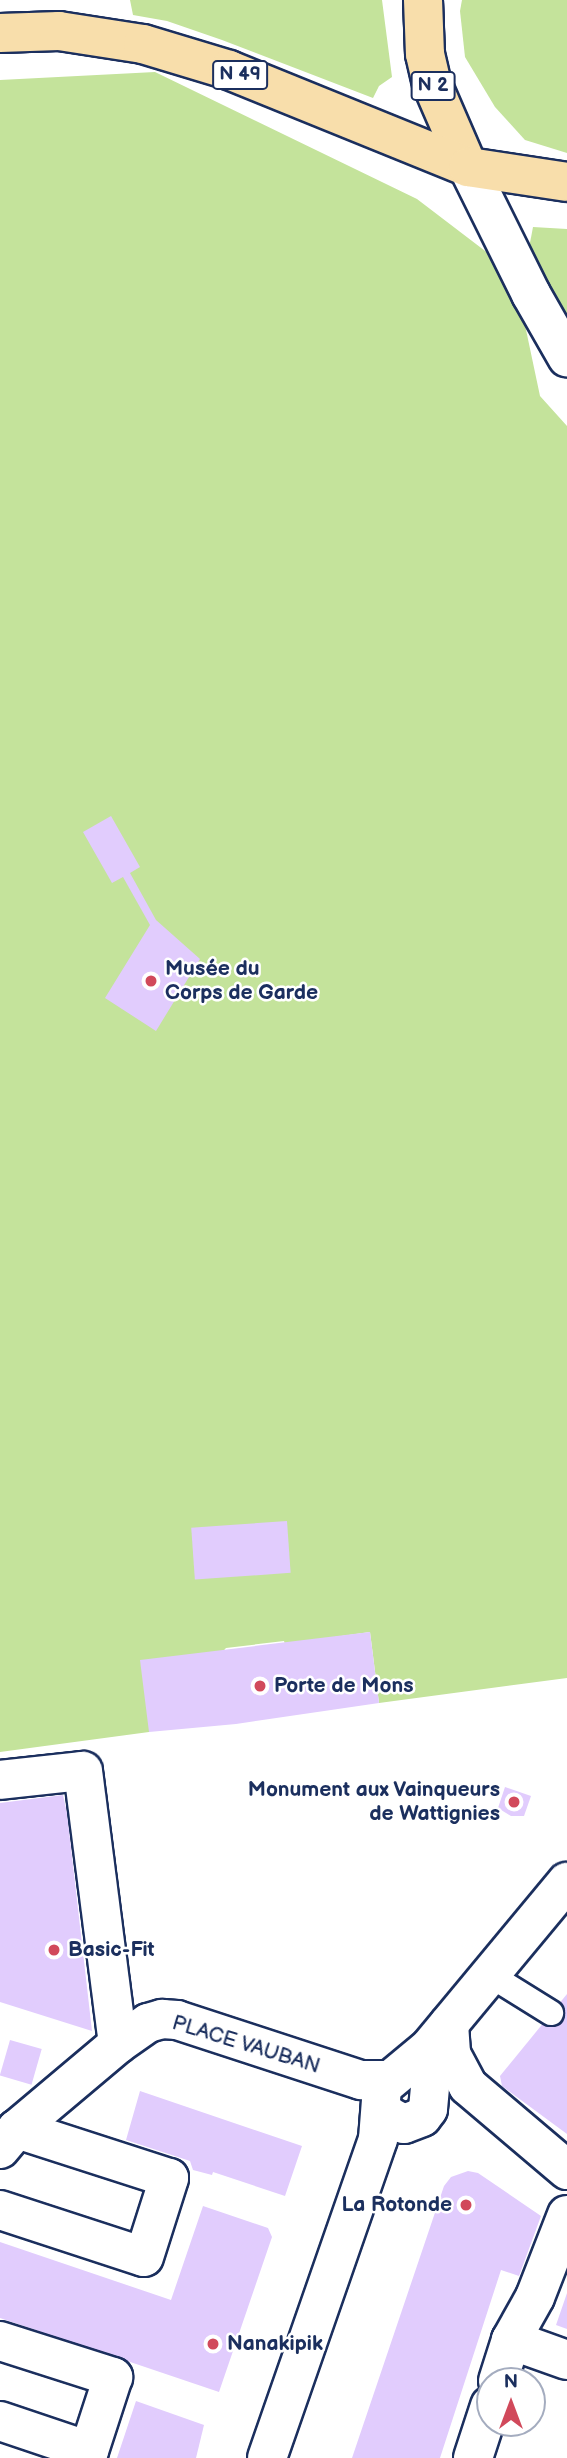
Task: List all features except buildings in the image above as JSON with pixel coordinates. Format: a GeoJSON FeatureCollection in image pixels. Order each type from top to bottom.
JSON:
{"type":"FeatureCollection","features":[{"type":"Feature","properties":{"kind":"main road","name":"N 2"},"geometry":{"type":"LineString","coordinates":[[423,0],[425,54],[432,83],[468,167]]}},
{"type":"Feature","properties":{"kind":"main road","name":"N 49"},"geometry":{"type":"LineString","coordinates":[[0,33],[59,31],[143,44],[229,70],[468,167]]}},
{"type":"Feature","properties":{"kind":"main road"},"geometry":{"type":"LineString","coordinates":[[468,167],[567,182]]}},
{"type":"Feature","properties":{"kind":"street"},"geometry":{"type":"LineString","coordinates":[[468,167],[531,294],[567,357]]}},
{"type":"Feature","properties":{"kind":"street"},"geometry":{"type":"LineString","coordinates":[[0,1780],[83,1771],[117,2044]]}},
{"type":"Feature","properties":{"kind":"street"},"geometry":{"type":"LineString","coordinates":[[267,2458],[393,2101],[436,2052],[449,2024],[567,1882]]}},
{"type":"Feature","properties":{"kind":"street","name":"PLACE VAUBAN"},"geometry":{"type":"LineString","coordinates":[[9,2139],[117,2044],[148,2023],[177,2020],[393,2101]]}},
{"type":"Feature","properties":{"kind":"street"},"geometry":{"type":"LineString","coordinates":[[449,2024],[452,2054],[468,2086],[567,2170]]}},
{"type":"Feature","properties":{"kind":"street"},"geometry":{"type":"LineString","coordinates":[[393,2101],[456,2107],[493,2106]]}},
{"type":"Feature","properties":{"kind":"street"},"geometry":{"type":"LineString","coordinates":[[0,2210],[144,2257],[169,2178],[9,2139]]}},
{"type":"Feature","properties":{"kind":"street"},"geometry":{"type":"LineString","coordinates":[[502,2367],[511,2340],[535,2297],[567,2215]]}},
{"type":"Feature","properties":{"kind":"street"},"geometry":{"type":"LineString","coordinates":[[0,2340],[113,2377],[89,2451],[0,2421]]}},
{"type":"Feature","properties":{"kind":"street"},"geometry":{"type":"LineString","coordinates":[[511,2340],[567,2360]]}},
{"type":"Feature","properties":{"kind":"street"},"geometry":{"type":"LineString","coordinates":[[473,2458],[480,2437]]}},
{"type":"Feature","properties":{"kind":"lane"},"geometry":{"type":"LineString","coordinates":[[489,1975],[551,2013]]}},
{"type":"Feature","properties":{"kind":"green space"},"geometry":{"type":"Polygon","coordinates":[[[130,0],[382,0],[392,77],[379,86],[373,98],[222,40],[167,21],[133,15],[130,0]]]}},
{"type":"Feature","properties":{"kind":"green space"},"geometry":{"type":"Polygon","coordinates":[[[462,0],[567,0],[567,153],[525,140],[495,107],[465,57],[460,11],[462,0]]]}},
{"type":"Feature","properties":{"kind":"green space"},"geometry":{"type":"Polygon","coordinates":[[[155,72],[417,199],[514,273],[540,396],[567,426],[567,1678],[379,1703],[370,1632],[285,1644],[284,1641],[226,1648],[149,1732],[0,1752],[0,80],[155,72]]]}},
{"type":"Feature","properties":{"kind":"green space"},"geometry":{"type":"Polygon","coordinates":[[[533,227],[567,229],[567,321],[529,248],[533,227]]]}},
{"type":"Feature","properties":{"kind":"place","name":"Musée du Corps de Garde"},"geometry":{"type":"Point","coordinates":[151,981]}},
{"type":"Feature","properties":{"kind":"place","name":"Porte de Mons"},"geometry":{"type":"Point","coordinates":[260,1686]}},
{"type":"Feature","properties":{"kind":"place","name":"Monument aux Vainqueurs de Wattignies"},"geometry":{"type":"Point","coordinates":[514,1802]}},
{"type":"Feature","properties":{"kind":"place","name":"Basic-Fit"},"geometry":{"type":"Point","coordinates":[54,1950]}},
{"type":"Feature","properties":{"kind":"place","name":"La Rotonde"},"geometry":{"type":"Point","coordinates":[466,2205]}},
{"type":"Feature","properties":{"kind":"place","name":"Nanakipik"},"geometry":{"type":"Point","coordinates":[213,2344]}}]}
